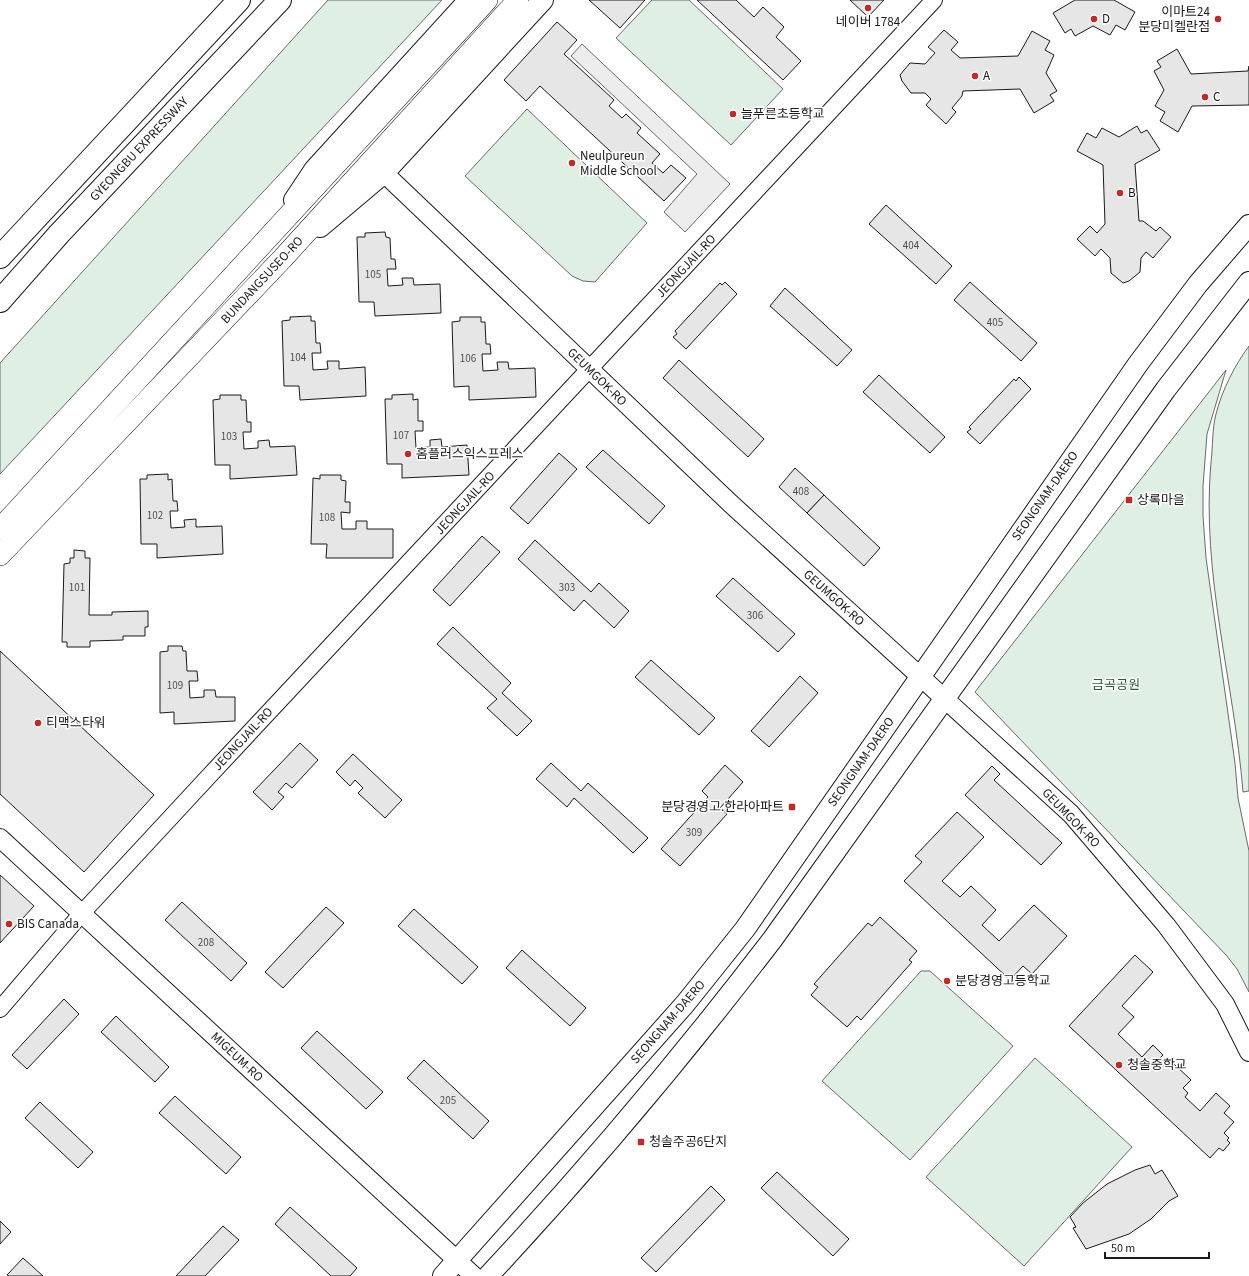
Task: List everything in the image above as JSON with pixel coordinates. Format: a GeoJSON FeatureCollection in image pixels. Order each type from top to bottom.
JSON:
{"type":"FeatureCollection","features":[{"type":"Feature","properties":{"kind":"highway"},"geometry":{"type":"LineString","coordinates":[[0,257],[239,0]]}},
{"type":"Feature","properties":{"kind":"highway","name":"GYEONGBU EXPRESSWAY"},"geometry":{"type":"LineString","coordinates":[[0,301],[59,234],[280,0]]}},
{"type":"Feature","properties":{"kind":"highway","name":"BUNDANGSUSEO-RO"},"geometry":{"type":"LineString","coordinates":[[0,529],[487,0]]}},
{"type":"Feature","properties":{"kind":"highway","name":"BUNDANGSUSEO-RO"},"geometry":{"type":"LineString","coordinates":[[0,554],[283,258],[518,0]]}},
{"type":"Feature","properties":{"kind":"main road"},"geometry":{"type":"LineString","coordinates":[[272,234],[314,170],[469,0]]}},
{"type":"Feature","properties":{"kind":"main road"},"geometry":{"type":"LineString","coordinates":[[283,258],[384,173],[543,0]]}},
{"type":"Feature","properties":{"kind":"main road","name":"GEUMGOK-RO"},"geometry":{"type":"LineString","coordinates":[[384,173],[730,504],[1071,814],[1166,925],[1194,961],[1226,1004],[1249,1052]]}},
{"type":"Feature","properties":{"kind":"main road","name":"SEONGNAM-DAERO"},"geometry":{"type":"LineString","coordinates":[[443,1276],[685,1004],[745,929],[1133,370],[1198,284],[1249,224]]}},
{"type":"Feature","properties":{"kind":"main road"},"geometry":{"type":"LineString","coordinates":[[488,1276],[525,1236],[708,1023],[772,940],[1166,389],[1249,282]]}},
{"type":"Feature","properties":{"kind":"main road","name":"MIGEUM-RO"},"geometry":{"type":"LineString","coordinates":[[0,838],[474,1276]]}},
{"type":"Feature","properties":{"kind":"street","name":"JEONGJAIL-RO"},"geometry":{"type":"LineString","coordinates":[[0,1009],[82,913],[934,0]]}},
{"type":"Feature","properties":{"kind":"green space"},"geometry":{"type":"Polygon","coordinates":[[[328,0],[442,0],[0,474],[0,363],[328,0]]]}},
{"type":"Feature","properties":{"kind":"green space"},"geometry":{"type":"Polygon","coordinates":[[[652,0],[689,0],[783,89],[731,145],[616,38],[652,0]]]}},
{"type":"Feature","properties":{"kind":"green space"},"geometry":{"type":"Polygon","coordinates":[[[527,109],[647,223],[595,282],[583,281],[572,276],[465,176],[527,109]]]}},
{"type":"Feature","properties":{"kind":"green space"},"geometry":{"type":"Polygon","coordinates":[[[1249,346],[1249,791],[1243,792],[1239,751],[1214,587],[1209,504],[1213,432],[1216,414],[1230,378],[1249,346]]]}},
{"type":"Feature","properties":{"kind":"green space","name":"금곡공원"},"geometry":{"type":"Polygon","coordinates":[[[1226,370],[1207,434],[1203,486],[1203,516],[1206,558],[1235,763],[1238,798],[1249,851],[1249,992],[1237,969],[1227,956],[975,692],[1226,370]]]}},
{"type":"Feature","properties":{"kind":"green space"},"geometry":{"type":"Polygon","coordinates":[[[921,971],[930,971],[1013,1046],[910,1160],[822,1081],[921,971]]]}},
{"type":"Feature","properties":{"kind":"green space"},"geometry":{"type":"Polygon","coordinates":[[[1035,1058],[1132,1147],[1024,1266],[926,1177],[1035,1058]]]}},
{"type":"Feature","properties":{"kind":"shaded area"},"geometry":{"type":"Polygon","coordinates":[[[582,44],[730,184],[685,232],[664,212],[697,174],[571,56],[582,44]]]}},
{"type":"Feature","properties":{"kind":"building"},"geometry":{"type":"Polygon","coordinates":[[[589,0],[645,0],[620,28],[589,0]]]}},
{"type":"Feature","properties":{"kind":"building"},"geometry":{"type":"Polygon","coordinates":[[[697,0],[736,0],[754,17],[763,7],[784,27],[776,37],[801,61],[783,80],[697,0]]]}},
{"type":"Feature","properties":{"kind":"building","name":"네이버 1784"},"geometry":{"type":"Polygon","coordinates":[[[850,0],[884,0],[868,17],[850,0]]]}},
{"type":"Feature","properties":{"kind":"building","name":"D"},"geometry":{"type":"Polygon","coordinates":[[[1075,0],[1114,0],[1135,12],[1125,30],[1116,25],[1110,35],[1093,26],[1075,36],[1071,29],[1065,33],[1053,13],[1075,0]]]}},
{"type":"Feature","properties":{"kind":"building"},"geometry":{"type":"Polygon","coordinates":[[[557,22],[577,40],[564,54],[614,100],[609,106],[622,118],[626,114],[641,128],[637,133],[660,154],[652,163],[663,173],[671,165],[686,178],[664,201],[540,86],[526,101],[504,80],[557,22]]]}},
{"type":"Feature","properties":{"kind":"building","name":"A"},"geometry":{"type":"Polygon","coordinates":[[[944,30],[958,42],[951,50],[960,58],[1018,56],[1032,31],[1050,41],[1045,50],[1054,55],[1046,73],[1057,91],[1050,95],[1054,101],[1034,113],[1020,89],[963,91],[962,96],[952,108],[956,112],[946,124],[926,105],[931,99],[925,93],[911,93],[902,81],[900,75],[910,63],[925,64],[935,53],[928,47],[944,30]]]}},
{"type":"Feature","properties":{"kind":"building","name":"C"},"geometry":{"type":"Polygon","coordinates":[[[1177,49],[1191,74],[1248,71],[1249,66],[1249,105],[1192,106],[1178,132],[1160,121],[1165,112],[1155,106],[1164,90],[1154,71],[1161,67],[1157,61],[1177,49]]]}},
{"type":"Feature","properties":{"kind":"building","name":"B"},"geometry":{"type":"Polygon","coordinates":[[[1137,126],[1141,133],[1147,130],[1160,150],[1135,164],[1139,221],[1143,221],[1156,231],[1160,227],[1171,237],[1153,258],[1146,252],[1141,258],[1140,272],[1129,281],[1123,283],[1111,273],[1110,258],[1101,249],[1095,256],[1077,239],[1090,226],[1097,233],[1105,224],[1103,165],[1077,151],[1087,133],[1096,138],[1102,128],[1119,137],[1137,126]]]}},
{"type":"Feature","properties":{"kind":"building"},"geometry":{"type":"Polygon","coordinates":[[[886,205],[952,266],[936,284],[869,224],[886,205]]]}},
{"type":"Feature","properties":{"kind":"building"},"geometry":{"type":"Polygon","coordinates":[[[385,232],[386,237],[390,238],[391,259],[395,259],[396,269],[387,269],[388,286],[403,285],[402,278],[413,278],[414,285],[440,284],[441,313],[375,316],[374,302],[359,302],[357,237],[365,237],[365,233],[385,232]]]}},
{"type":"Feature","properties":{"kind":"building"},"geometry":{"type":"Polygon","coordinates":[[[725,282],[737,294],[686,349],[673,337],[677,334],[675,331],[720,283],[722,285],[725,282]]]}},
{"type":"Feature","properties":{"kind":"building"},"geometry":{"type":"Polygon","coordinates":[[[970,282],[1037,343],[1021,361],[954,300],[970,282]]]}},
{"type":"Feature","properties":{"kind":"building"},"geometry":{"type":"Polygon","coordinates":[[[785,288],[852,350],[837,366],[770,306],[785,288]]]}},
{"type":"Feature","properties":{"kind":"building"},"geometry":{"type":"Polygon","coordinates":[[[311,316],[311,321],[315,321],[316,343],[320,343],[321,353],[312,353],[313,370],[328,369],[327,361],[339,361],[339,369],[365,367],[366,396],[300,400],[299,386],[284,386],[282,321],[290,320],[290,317],[311,316]]]}},
{"type":"Feature","properties":{"kind":"building"},"geometry":{"type":"Polygon","coordinates":[[[460,317],[481,317],[481,322],[485,322],[486,344],[490,344],[491,354],[482,354],[483,371],[498,370],[497,362],[508,362],[509,369],[535,368],[536,397],[469,400],[469,386],[454,387],[452,322],[460,321],[460,317]]]}},
{"type":"Feature","properties":{"kind":"building"},"geometry":{"type":"Polygon","coordinates":[[[679,360],[764,439],[748,457],[663,378],[679,360]]]}},
{"type":"Feature","properties":{"kind":"building"},"geometry":{"type":"Polygon","coordinates":[[[879,375],[945,437],[930,453],[863,392],[879,375]]]}},
{"type":"Feature","properties":{"kind":"building"},"geometry":{"type":"Polygon","coordinates":[[[1019,377],[1031,389],[980,444],[967,432],[971,429],[969,427],[1014,379],[1016,381],[1019,377]]]}},
{"type":"Feature","properties":{"kind":"building"},"geometry":{"type":"Polygon","coordinates":[[[413,394],[413,400],[418,399],[418,421],[423,421],[423,431],[415,431],[416,448],[430,447],[430,440],[441,439],[442,447],[467,445],[469,475],[402,478],[402,464],[387,464],[385,399],[392,399],[392,395],[413,394]]]}},
{"type":"Feature","properties":{"kind":"building"},"geometry":{"type":"Polygon","coordinates":[[[220,395],[241,395],[241,400],[246,400],[247,422],[251,422],[251,432],[243,432],[244,449],[258,448],[258,441],[269,440],[270,447],[295,446],[297,475],[230,479],[230,465],[215,465],[213,400],[220,399],[220,395]]]}},
{"type":"Feature","properties":{"kind":"building"},"geometry":{"type":"Polygon","coordinates":[[[603,450],[665,506],[649,524],[586,467],[603,450]]]}},
{"type":"Feature","properties":{"kind":"building"},"geometry":{"type":"Polygon","coordinates":[[[559,453],[577,469],[528,524],[510,508],[559,453]]]}},
{"type":"Feature","properties":{"kind":"building"},"geometry":{"type":"Polygon","coordinates":[[[795,468],[824,495],[807,513],[779,487],[795,468]]]}},
{"type":"Feature","properties":{"kind":"building"},"geometry":{"type":"Polygon","coordinates":[[[168,474],[168,480],[172,479],[173,501],[177,501],[178,511],[170,511],[171,528],[185,527],[184,520],[196,519],[196,527],[222,526],[223,554],[157,558],[157,544],[141,544],[140,479],[147,479],[147,475],[168,474]]]}},
{"type":"Feature","properties":{"kind":"building"},"geometry":{"type":"Polygon","coordinates":[[[320,475],[341,475],[341,480],[346,481],[345,502],[350,502],[350,513],[341,512],[342,529],[356,529],[356,521],[367,521],[367,529],[393,529],[393,558],[326,558],[327,544],[311,544],[313,478],[320,479],[320,475]]]}},
{"type":"Feature","properties":{"kind":"building"},"geometry":{"type":"Polygon","coordinates":[[[824,495],[880,548],[864,566],[807,513],[824,495]]]}},
{"type":"Feature","properties":{"kind":"building"},"geometry":{"type":"Polygon","coordinates":[[[482,536],[500,552],[450,606],[433,590],[482,536]]]}},
{"type":"Feature","properties":{"kind":"building"},"geometry":{"type":"Polygon","coordinates":[[[535,540],[591,592],[599,583],[629,611],[614,628],[584,600],[574,611],[518,559],[535,540]]]}},
{"type":"Feature","properties":{"kind":"building"},"geometry":{"type":"Polygon","coordinates":[[[74,550],[85,551],[85,558],[90,558],[89,615],[112,615],[112,612],[148,611],[148,627],[145,627],[145,636],[123,636],[123,640],[90,641],[90,647],[67,647],[67,642],[62,642],[64,564],[70,563],[70,558],[74,558],[74,550]]]}},
{"type":"Feature","properties":{"kind":"building"},"geometry":{"type":"Polygon","coordinates":[[[733,578],[795,634],[778,652],[716,596],[733,578]]]}},
{"type":"Feature","properties":{"kind":"building"},"geometry":{"type":"Polygon","coordinates":[[[453,627],[511,683],[502,693],[532,721],[517,736],[487,708],[497,699],[437,644],[453,627]]]}},
{"type":"Feature","properties":{"kind":"building"},"geometry":{"type":"Polygon","coordinates":[[[168,646],[182,646],[183,651],[186,651],[187,671],[197,671],[198,681],[189,681],[190,698],[204,697],[204,690],[215,690],[216,697],[235,697],[235,721],[174,724],[174,712],[160,713],[160,652],[168,651],[168,646]]]}},
{"type":"Feature","properties":{"kind":"building","name":"티맥스타워"},"geometry":{"type":"Polygon","coordinates":[[[0,651],[154,795],[84,872],[0,794],[0,651]]]}},
{"type":"Feature","properties":{"kind":"building"},"geometry":{"type":"Polygon","coordinates":[[[651,660],[715,718],[699,735],[635,677],[651,660]]]}},
{"type":"Feature","properties":{"kind":"building"},"geometry":{"type":"Polygon","coordinates":[[[800,676],[818,693],[769,747],[751,731],[800,676]]]}},
{"type":"Feature","properties":{"kind":"building"},"geometry":{"type":"Polygon","coordinates":[[[300,743],[318,760],[292,788],[286,783],[278,792],[284,797],[272,810],[253,792],[300,743]]]}},
{"type":"Feature","properties":{"kind":"building"},"geometry":{"type":"Polygon","coordinates":[[[353,754],[402,800],[385,818],[358,793],[363,788],[355,780],[350,786],[336,772],[353,754]]]}},
{"type":"Feature","properties":{"kind":"building"},"geometry":{"type":"Polygon","coordinates":[[[551,763],[581,791],[588,783],[648,838],[633,853],[574,798],[567,807],[536,779],[551,763]]]}},
{"type":"Feature","properties":{"kind":"building"},"geometry":{"type":"Polygon","coordinates":[[[725,765],[743,782],[720,808],[727,814],[680,866],[661,849],[708,797],[702,791],[725,765]]]}},
{"type":"Feature","properties":{"kind":"building"},"geometry":{"type":"Polygon","coordinates":[[[992,766],[1000,774],[994,780],[1062,843],[1041,865],[965,795],[992,766]]]}},
{"type":"Feature","properties":{"kind":"building"},"geometry":{"type":"Polygon","coordinates":[[[957,812],[984,837],[942,881],[960,897],[971,886],[996,910],[982,925],[999,941],[1034,905],[1067,936],[1032,974],[1023,966],[1010,980],[904,881],[922,862],[915,856],[957,812]]]}},
{"type":"Feature","properties":{"kind":"building","name":"BIS Canada"},"geometry":{"type":"Polygon","coordinates":[[[0,875],[34,906],[0,943],[0,875]]]}},
{"type":"Feature","properties":{"kind":"building"},"geometry":{"type":"Polygon","coordinates":[[[182,902],[247,963],[231,981],[165,920],[182,902]]]}},
{"type":"Feature","properties":{"kind":"building"},"geometry":{"type":"Polygon","coordinates":[[[326,907],[344,923],[283,988],[265,972],[326,907]]]}},
{"type":"Feature","properties":{"kind":"building"},"geometry":{"type":"Polygon","coordinates":[[[414,909],[478,967],[462,984],[398,926],[414,909]]]}},
{"type":"Feature","properties":{"kind":"building"},"geometry":{"type":"Polygon","coordinates":[[[880,917],[917,951],[909,960],[912,962],[861,1020],[857,1016],[847,1027],[811,995],[818,987],[814,984],[868,923],[872,926],[880,917]]]}},
{"type":"Feature","properties":{"kind":"building"},"geometry":{"type":"Polygon","coordinates":[[[522,950],[586,1008],[570,1026],[506,968],[522,950]]]}},
{"type":"Feature","properties":{"kind":"building"},"geometry":{"type":"Polygon","coordinates":[[[1135,955],[1153,972],[1122,1006],[1134,1017],[1118,1034],[1142,1057],[1153,1045],[1163,1055],[1160,1058],[1170,1068],[1174,1064],[1191,1080],[1183,1088],[1188,1093],[1185,1097],[1200,1111],[1216,1093],[1230,1106],[1224,1113],[1234,1122],[1224,1133],[1229,1138],[1227,1140],[1230,1143],[1223,1151],[1219,1148],[1210,1158],[1069,1026],[1135,955]]]}},
{"type":"Feature","properties":{"kind":"building"},"geometry":{"type":"Polygon","coordinates":[[[64,999],[79,1014],[27,1069],[12,1055],[64,999]]]}},
{"type":"Feature","properties":{"kind":"building"},"geometry":{"type":"Polygon","coordinates":[[[116,1016],[169,1067],[155,1082],[101,1032],[116,1016]]]}},
{"type":"Feature","properties":{"kind":"building"},"geometry":{"type":"Polygon","coordinates":[[[317,1031],[383,1092],[366,1109],[301,1048],[317,1031]]]}},
{"type":"Feature","properties":{"kind":"building"},"geometry":{"type":"Polygon","coordinates":[[[424,1060],[489,1121],[473,1139],[407,1078],[424,1060]]]}},
{"type":"Feature","properties":{"kind":"building"},"geometry":{"type":"Polygon","coordinates":[[[175,1096],[241,1157],[226,1174],[159,1113],[175,1096]]]}},
{"type":"Feature","properties":{"kind":"building"},"geometry":{"type":"Polygon","coordinates":[[[40,1102],[93,1152],[78,1168],[25,1118],[40,1102]]]}},
{"type":"Feature","properties":{"kind":"building"},"geometry":{"type":"Polygon","coordinates":[[[1150,1165],[1155,1174],[1162,1170],[1178,1196],[1169,1201],[1151,1219],[1129,1234],[1086,1249],[1073,1228],[1076,1227],[1070,1217],[1083,1203],[1107,1184],[1135,1170],[1150,1165]]]}},
{"type":"Feature","properties":{"kind":"building"},"geometry":{"type":"Polygon","coordinates":[[[777,1172],[849,1239],[833,1256],[761,1188],[777,1172]]]}},
{"type":"Feature","properties":{"kind":"building"},"geometry":{"type":"Polygon","coordinates":[[[711,1186],[725,1200],[656,1272],[641,1258],[711,1186]]]}},
{"type":"Feature","properties":{"kind":"building"},"geometry":{"type":"Polygon","coordinates":[[[290,1207],[357,1268],[350,1276],[331,1276],[275,1224],[290,1207]]]}},
{"type":"Feature","properties":{"kind":"building"},"geometry":{"type":"Polygon","coordinates":[[[0,1221],[11,1232],[0,1244],[0,1221]]]}},
{"type":"Feature","properties":{"kind":"building"},"geometry":{"type":"Polygon","coordinates":[[[223,1226],[239,1240],[205,1276],[176,1276],[223,1226]]]}},
{"type":"Feature","properties":{"kind":"building"},"geometry":{"type":"Polygon","coordinates":[[[23,1258],[43,1276],[7,1275],[23,1258]]]}},
{"type":"Feature","properties":{"kind":"place","name":"네이버 1784"},"geometry":{"type":"Point","coordinates":[868,8]}},
{"type":"Feature","properties":{"kind":"place","name":"D"},"geometry":{"type":"Point","coordinates":[1094,19]}},
{"type":"Feature","properties":{"kind":"place","name":"이마트24 분당미켈란점"},"geometry":{"type":"Point","coordinates":[1218,19]}},
{"type":"Feature","properties":{"kind":"place","name":"A"},"geometry":{"type":"Point","coordinates":[975,76]}},
{"type":"Feature","properties":{"kind":"place","name":"C"},"geometry":{"type":"Point","coordinates":[1205,97]}},
{"type":"Feature","properties":{"kind":"place","name":"늘푸른초등학교"},"geometry":{"type":"Point","coordinates":[733,114]}},
{"type":"Feature","properties":{"kind":"place","name":"Neulpureun Middle School"},"geometry":{"type":"Point","coordinates":[572,163]}},
{"type":"Feature","properties":{"kind":"place","name":"B"},"geometry":{"type":"Point","coordinates":[1120,193]}},
{"type":"Feature","properties":{"kind":"place","name":"홈플러스익스프레스"},"geometry":{"type":"Point","coordinates":[408,454]}},
{"type":"Feature","properties":{"kind":"place","name":"상록마을"},"geometry":{"type":"Point","coordinates":[1129,500]}},
{"type":"Feature","properties":{"kind":"place","name":"티맥스타워"},"geometry":{"type":"Point","coordinates":[38,723]}},
{"type":"Feature","properties":{"kind":"place","name":"분당경영고.한라아파트"},"geometry":{"type":"Point","coordinates":[792,807]}},
{"type":"Feature","properties":{"kind":"place","name":"BIS Canada"},"geometry":{"type":"Point","coordinates":[9,924]}},
{"type":"Feature","properties":{"kind":"place","name":"분당경영고등학교"},"geometry":{"type":"Point","coordinates":[947,981]}},
{"type":"Feature","properties":{"kind":"place","name":"청솔중학교"},"geometry":{"type":"Point","coordinates":[1119,1065]}},
{"type":"Feature","properties":{"kind":"place","name":"청솔주공6단지"},"geometry":{"type":"Point","coordinates":[641,1142]}}]}
